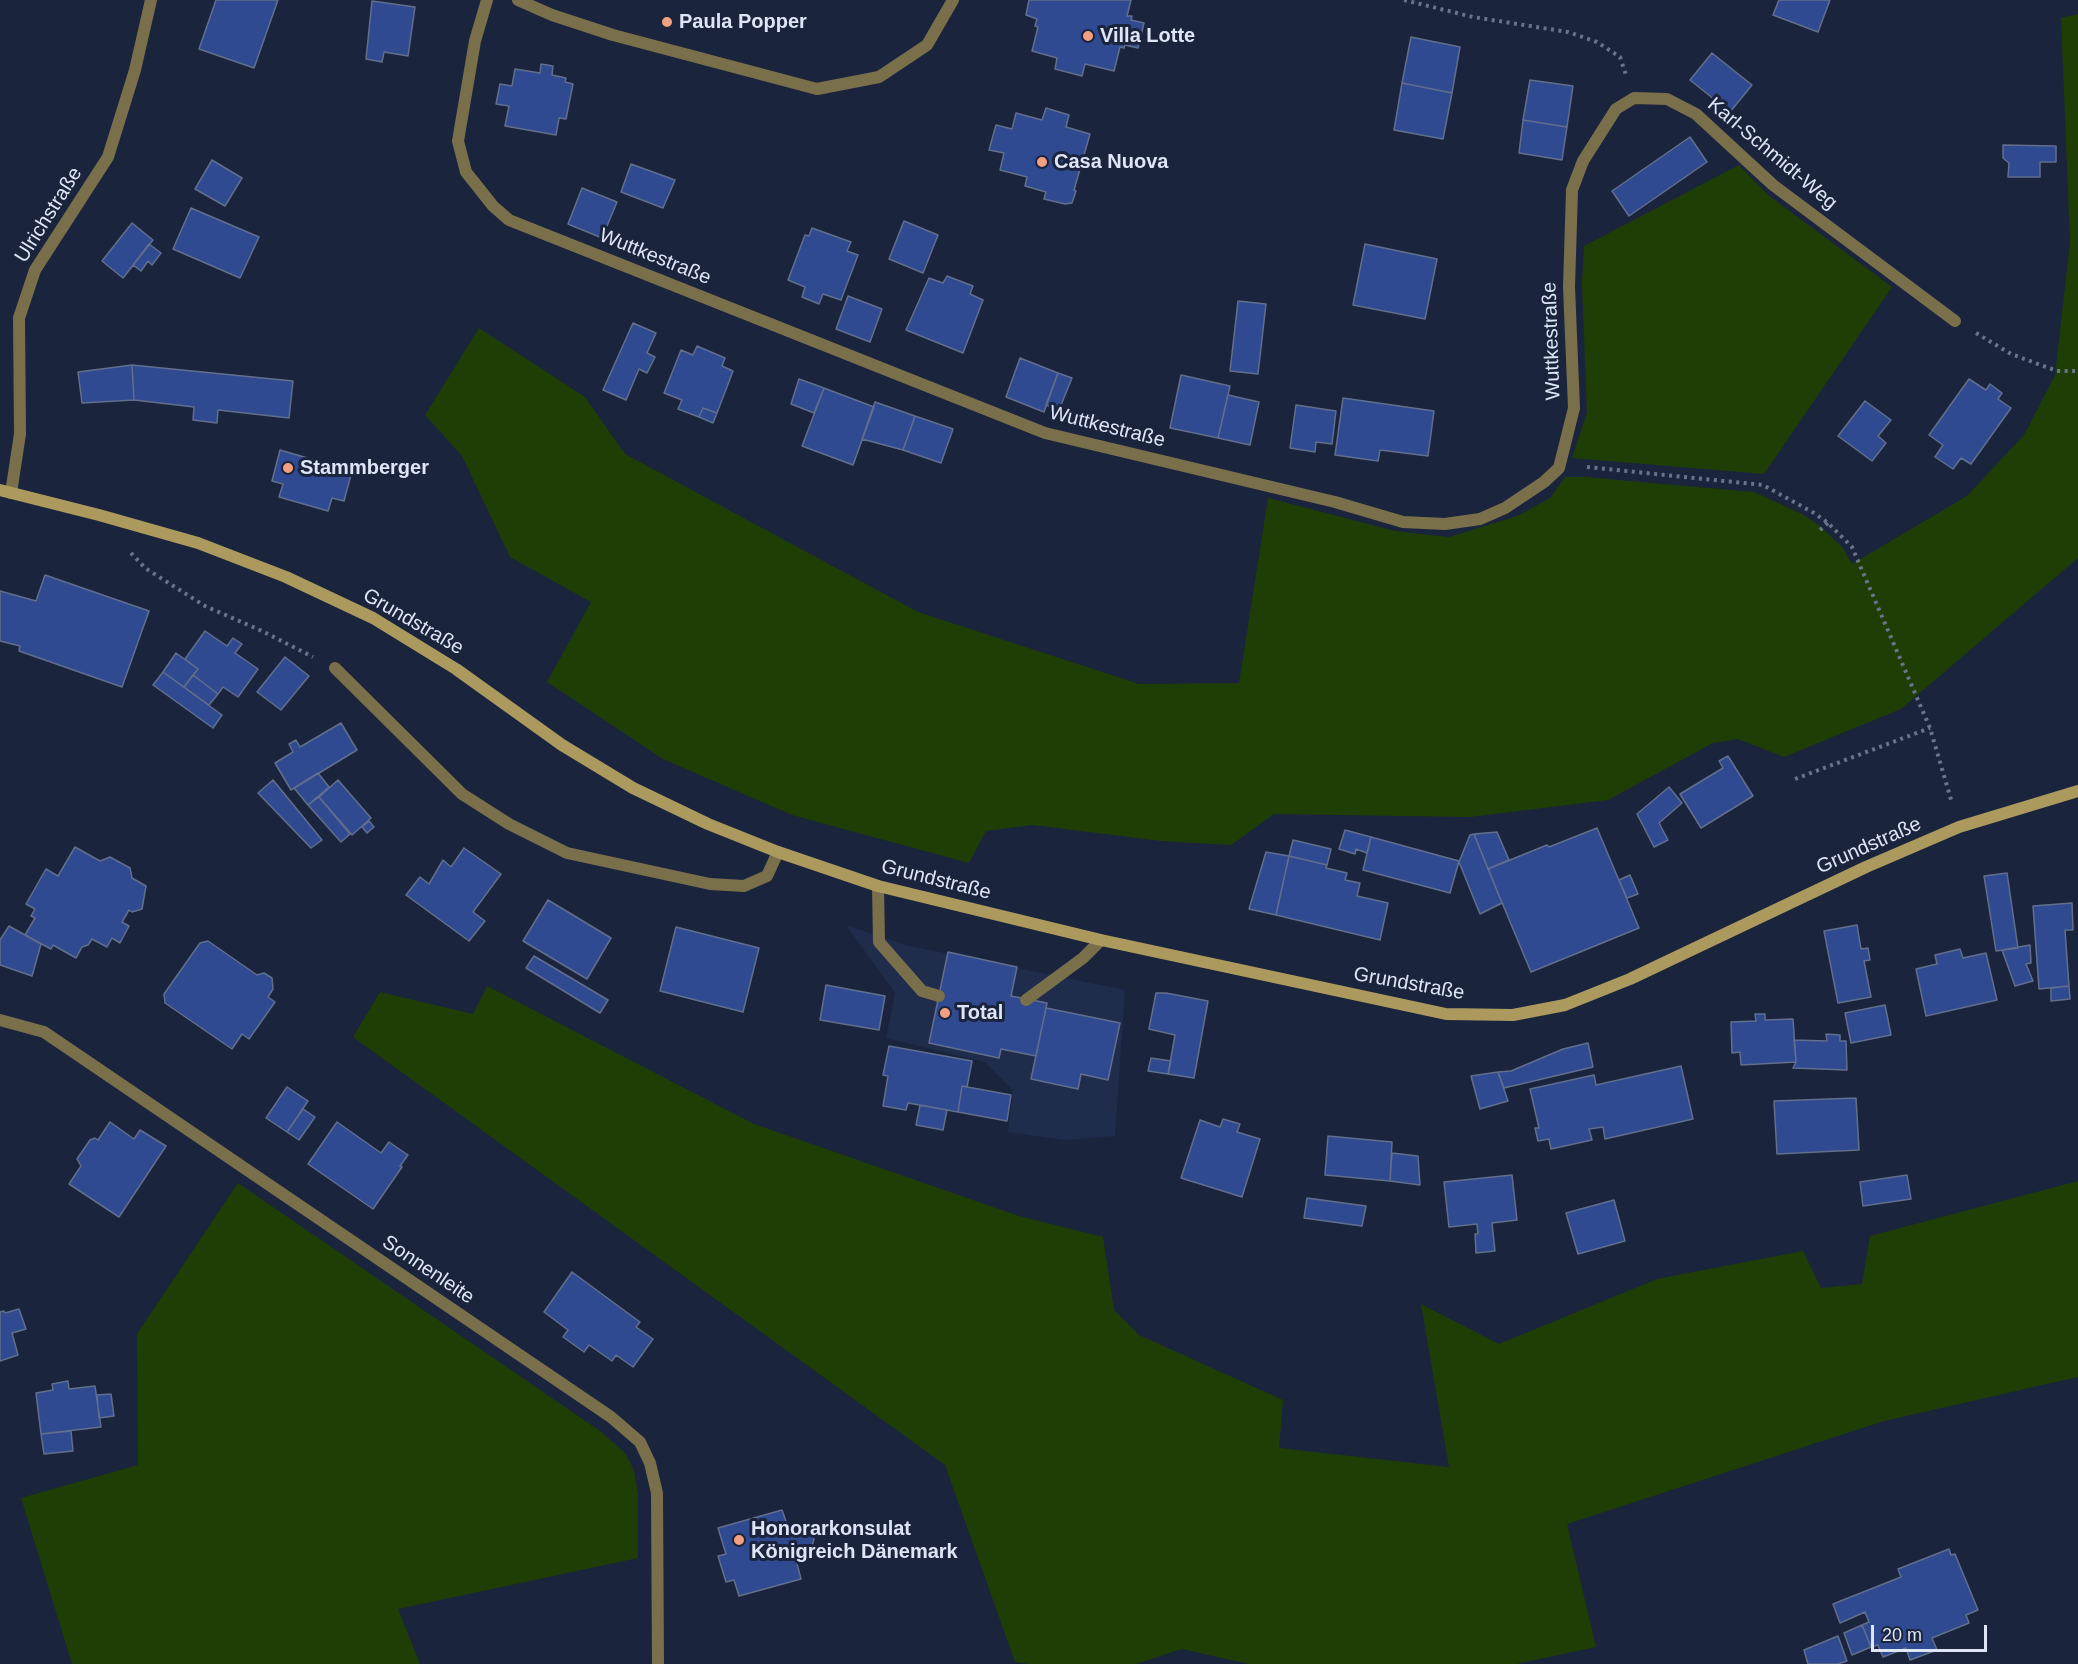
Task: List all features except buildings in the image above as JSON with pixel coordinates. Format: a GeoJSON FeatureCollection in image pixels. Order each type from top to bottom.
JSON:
{"type":"FeatureCollection","features":[{"type":"Feature","properties":{"kind":"main road","name":"Grundstraße"},"geometry":{"type":"LineString","coordinates":[[5,492],[198,543],[286,577],[373,618],[456,669],[562,745],[633,788],[708,824],[778,852],[878,886],[1101,940],[1446,1014],[1513,1015],[1565,1005],[1630,979],[1866,867],[1959,827],[2078,791]]}},
{"type":"Feature","properties":{"kind":"street","name":"Ulrichstraße"},"geometry":{"type":"LineString","coordinates":[[5,492],[20,434],[20,318],[35,270],[108,157],[135,70],[152,0]]}},
{"type":"Feature","properties":{"kind":"street","name":"Wuttkestraße"},"geometry":{"type":"LineString","coordinates":[[487,0],[475,41],[458,141],[466,172],[493,206],[509,220],[1045,433],[1335,502],[1403,522],[1444,524],[1480,519],[1505,508],[1544,482],[1559,468],[1574,408],[1569,286],[1572,190],[1583,160],[1616,109],[1635,98]]}},
{"type":"Feature","properties":{"kind":"street"},"geometry":{"type":"LineString","coordinates":[[518,0],[552,15],[613,35],[817,89],[879,77],[927,45],[953,0]]}},
{"type":"Feature","properties":{"kind":"street","name":"Karl-Schmidt-Weg"},"geometry":{"type":"LineString","coordinates":[[1635,98],[1667,99],[1696,114],[1773,185],[1955,321]]}},
{"type":"Feature","properties":{"kind":"street"},"geometry":{"type":"LineString","coordinates":[[335,668],[462,794],[509,824],[567,853],[710,884],[744,886],[767,876],[778,852]]}},
{"type":"Feature","properties":{"kind":"street"},"geometry":{"type":"LineString","coordinates":[[878,886],[879,942],[922,991],[939,996]]}},
{"type":"Feature","properties":{"kind":"street"},"geometry":{"type":"LineString","coordinates":[[1026,1000],[1083,958],[1101,940]]}},
{"type":"Feature","properties":{"kind":"street","name":"Sonnenleite"},"geometry":{"type":"LineString","coordinates":[[0,1020],[44,1032],[601,1411],[640,1442],[650,1463],[657,1493],[658,1664]]}},
{"type":"Feature","properties":{"kind":"path"},"geometry":{"type":"LineString","coordinates":[[1404,0],[1473,17],[1568,32],[1597,42],[1620,57],[1635,98]]}},
{"type":"Feature","properties":{"kind":"path"},"geometry":{"type":"LineString","coordinates":[[1955,321],[2011,354],[2057,371],[2078,371]]}},
{"type":"Feature","properties":{"kind":"path"},"geometry":{"type":"LineString","coordinates":[[1576,466],[1763,485],[1828,523],[1852,548],[1930,728],[1959,827]]}},
{"type":"Feature","properties":{"kind":"path"},"geometry":{"type":"LineString","coordinates":[[99,515],[144,568],[205,606],[262,631],[335,668]]}},
{"type":"Feature","properties":{"kind":"path"},"geometry":{"type":"LineString","coordinates":[[1820,530],[1828,523]]}},
{"type":"Feature","properties":{"kind":"path"},"geometry":{"type":"LineString","coordinates":[[1795,779],[1930,728]]}},
{"type":"Feature","properties":{"kind":"shaded area"},"geometry":{"type":"Polygon","coordinates":[[[846,925],[905,945],[1125,990],[1115,1136],[1065,1140],[1008,1132],[1013,1090],[985,1062],[886,1038],[895,993],[846,925]]]}},
{"type":"Feature","properties":{"kind":"green space"},"geometry":{"type":"Polygon","coordinates":[[[2078,14],[2078,558],[1901,709],[1784,757],[1738,739],[1713,743],[1608,800],[1470,817],[1274,814],[1231,845],[1161,841],[1032,825],[986,831],[969,863],[792,815],[663,759],[547,682],[591,602],[510,557],[462,456],[425,415],[479,328],[585,397],[625,454],[918,612],[1139,684],[1239,683],[1268,498],[1395,531],[1449,537],[1517,516],[1550,498],[1565,477],[1754,492],[1802,514],[1820,526],[1843,548],[1852,564],[1967,496],[2024,435],[2055,375],[2070,243],[2061,18],[2078,14]]]}},
{"type":"Feature","properties":{"kind":"green space"},"geometry":{"type":"Polygon","coordinates":[[[1739,165],[1768,195],[1892,287],[1764,474],[1572,458],[1587,413],[1582,284],[1584,246],[1739,165]]]}},
{"type":"Feature","properties":{"kind":"green space"},"geometry":{"type":"Polygon","coordinates":[[[487,986],[754,1124],[1019,1216],[1103,1237],[1114,1310],[1139,1335],[1283,1400],[1279,1448],[1449,1467],[1421,1304],[1499,1344],[1657,1279],[1803,1251],[1821,1288],[1862,1284],[1870,1236],[2078,1181],[2078,1377],[1884,1421],[1567,1524],[1596,1647],[1516,1664],[1249,1664],[1182,1649],[1136,1664],[1015,1662],[945,1465],[353,1037],[380,992],[473,1014],[487,986]]]}},
{"type":"Feature","properties":{"kind":"green space"},"geometry":{"type":"Polygon","coordinates":[[[238,1183],[600,1431],[625,1453],[634,1470],[638,1494],[638,1558],[398,1609],[420,1664],[72,1664],[21,1498],[138,1465],[137,1334],[238,1183]]]}},
{"type":"Feature","properties":{"kind":"place","name":"Paula Popper"},"geometry":{"type":"Point","coordinates":[667,22]}},
{"type":"Feature","properties":{"kind":"place","name":"Villa Lotte"},"geometry":{"type":"Point","coordinates":[1088,36]}},
{"type":"Feature","properties":{"kind":"place","name":"Casa Nuova"},"geometry":{"type":"Point","coordinates":[1042,162]}},
{"type":"Feature","properties":{"kind":"place","name":"Stammberger"},"geometry":{"type":"Point","coordinates":[288,468]}},
{"type":"Feature","properties":{"kind":"place","name":"Total"},"geometry":{"type":"Point","coordinates":[945,1013]}},
{"type":"Feature","properties":{"kind":"place","name":"Honorarkonsulat Königreich Dänemark"},"geometry":{"type":"Point","coordinates":[739,1540]}}]}
